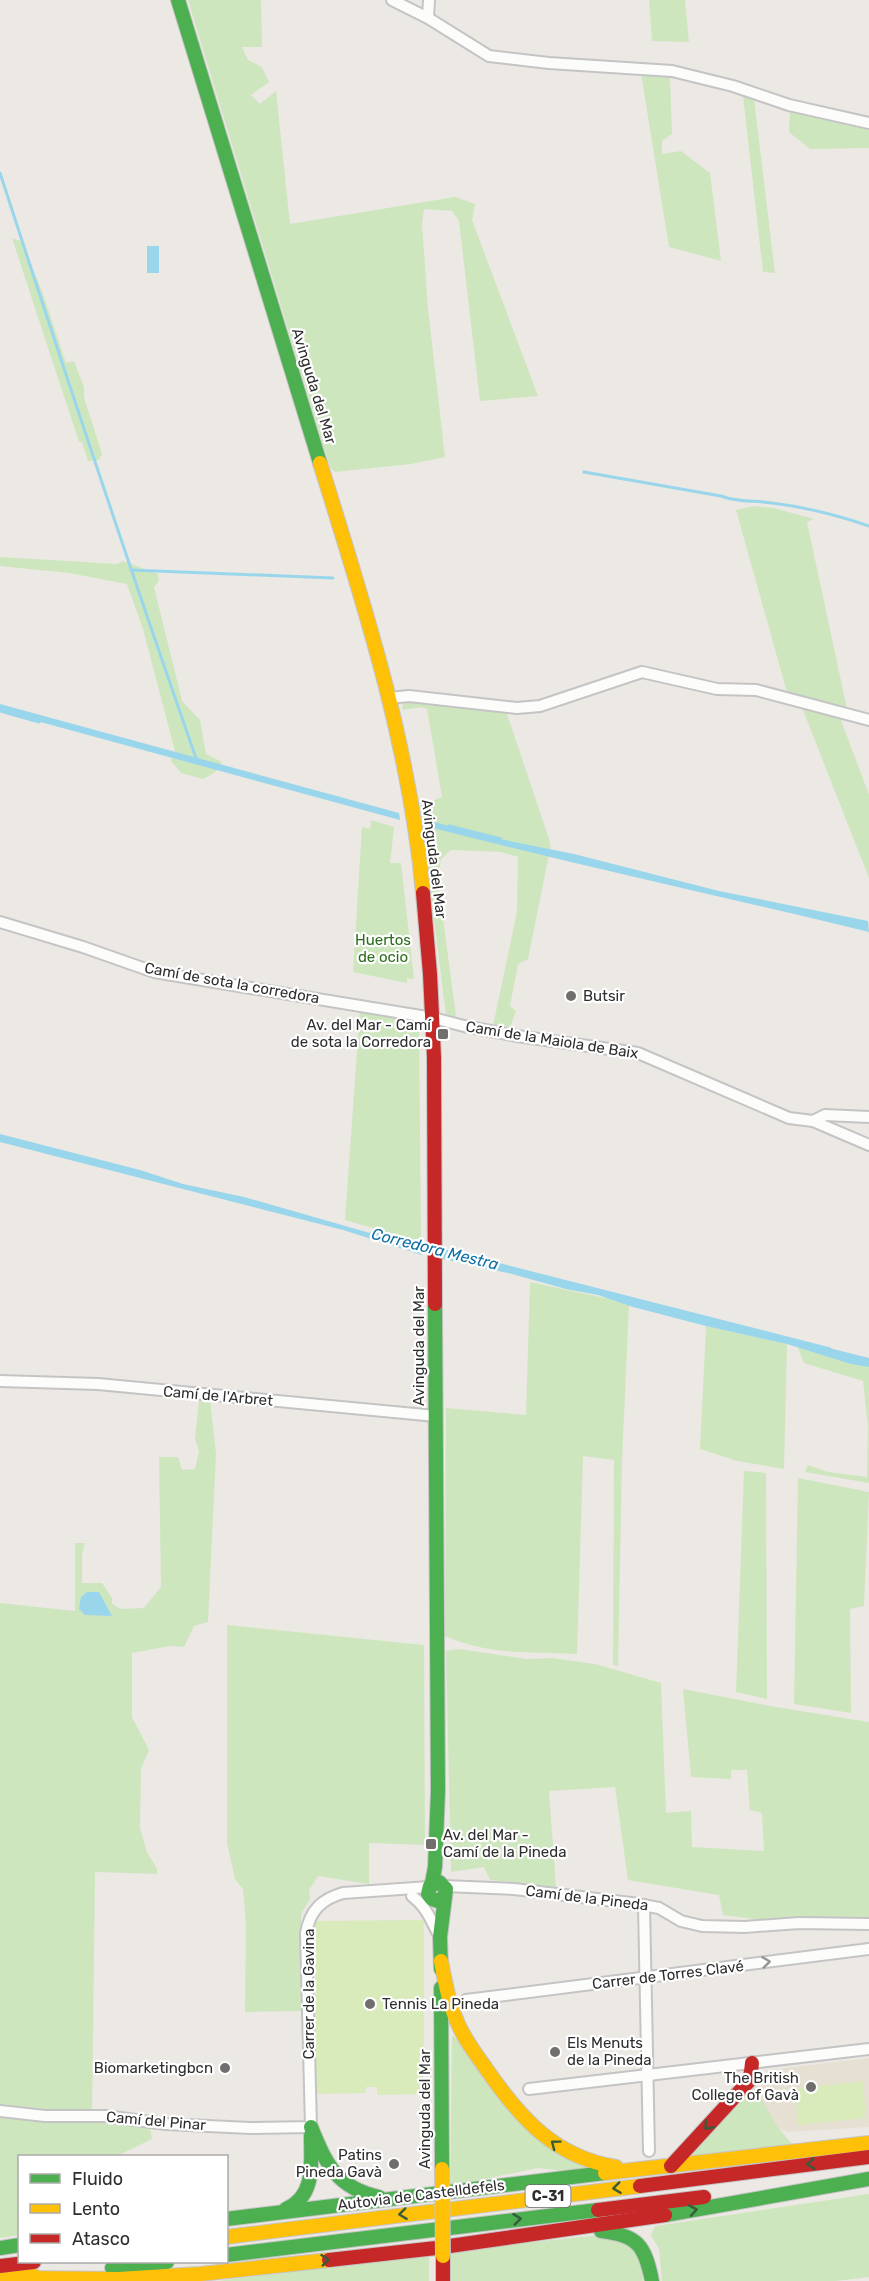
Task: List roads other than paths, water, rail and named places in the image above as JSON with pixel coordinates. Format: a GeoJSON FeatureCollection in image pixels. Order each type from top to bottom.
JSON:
{"type":"FeatureCollection","features":[{"type":"Feature","properties":{"kind":"main road","name":"Avinguda del Mar"},"geometry":{"type":"LineString","coordinates":[[178,0],[354,572],[389,698],[412,810],[423,893],[433,1018],[437,1891],[441,1937],[443,2281]]}},
{"type":"Feature","properties":{"kind":"main road"},"geometry":{"type":"LineString","coordinates":[[441,1961],[449,1998],[459,2026],[514,2107],[539,2132],[564,2151],[596,2164],[651,2169]]}},
{"type":"Feature","properties":{"kind":"main road"},"geometry":{"type":"LineString","coordinates":[[671,2166],[750,2080],[752,2063]]}},
{"type":"Feature","properties":{"kind":"main road"},"geometry":{"type":"LineString","coordinates":[[311,2127],[324,2160],[337,2177],[356,2190],[393,2199]]}},
{"type":"Feature","properties":{"kind":"main road"},"geometry":{"type":"LineString","coordinates":[[265,2215],[292,2208],[306,2195],[311,2127]]}},
{"type":"Feature","properties":{"kind":"main road"},"geometry":{"type":"LineString","coordinates":[[792,2137],[804,2141],[869,2143]]}},
{"type":"Feature","properties":{"kind":"main road"},"geometry":{"type":"LineString","coordinates":[[228,2220],[869,2143]]}},
{"type":"Feature","properties":{"kind":"main road","name":"Autovia de Castelldefels"},"geometry":{"type":"LineString","coordinates":[[228,2237],[869,2157]]}},
{"type":"Feature","properties":{"kind":"main road"},"geometry":{"type":"LineString","coordinates":[[23,2278],[118,2279],[425,2249],[743,2202],[869,2178]]}},
{"type":"Feature","properties":{"kind":"main road","name":"C-31"},"geometry":{"type":"LineString","coordinates":[[228,2255],[869,2178]]}},
{"type":"Feature","properties":{"kind":"main road"},"geometry":{"type":"LineString","coordinates":[[552,2232],[602,2231],[628,2235],[642,2246],[652,2281]]}},
{"type":"Feature","properties":{"kind":"main road"},"geometry":{"type":"LineString","coordinates":[[0,2248],[18,2245]]}},
{"type":"Feature","properties":{"kind":"main road"},"geometry":{"type":"LineString","coordinates":[[0,2266],[26,2263]]}},
{"type":"Feature","properties":{"kind":"main road"},"geometry":{"type":"LineString","coordinates":[[0,2280],[158,2263]]}},
{"type":"Feature","properties":{"kind":"main road"},"geometry":{"type":"LineString","coordinates":[[207,2281],[267,2266]]}},
{"type":"Feature","properties":{"kind":"street"},"geometry":{"type":"LineString","coordinates":[[392,0],[428,18],[489,56],[549,63],[672,71],[733,86],[789,105],[869,123]]}},
{"type":"Feature","properties":{"kind":"street"},"geometry":{"type":"LineString","coordinates":[[428,18],[429,0]]}},
{"type":"Feature","properties":{"kind":"street"},"geometry":{"type":"LineString","coordinates":[[389,698],[409,696],[517,708],[540,706],[642,672],[717,689],[756,690],[869,720]]}},
{"type":"Feature","properties":{"kind":"street","name":"Camí de sota la corredora"},"geometry":{"type":"LineString","coordinates":[[0,922],[83,947],[154,972],[433,1018]]}},
{"type":"Feature","properties":{"kind":"street","name":"Camí de la Maiola de Baix"},"geometry":{"type":"LineString","coordinates":[[433,1018],[517,1036],[638,1053],[789,1118],[813,1121],[869,1145]]}},
{"type":"Feature","properties":{"kind":"street"},"geometry":{"type":"LineString","coordinates":[[813,1121],[825,1115],[869,1117]]}},
{"type":"Feature","properties":{"kind":"street","name":"Camí de l'Arbret"},"geometry":{"type":"LineString","coordinates":[[0,1381],[98,1384],[436,1416]]}},
{"type":"Feature","properties":{"kind":"street","name":"Camí de la Pineda"},"geometry":{"type":"LineString","coordinates":[[357,1891],[514,1889],[644,1905],[659,1908],[681,1921],[702,1926],[745,1927],[799,1923],[869,1924]]}},
{"type":"Feature","properties":{"kind":"street","name":"Carrer de la Gavina"},"geometry":{"type":"LineString","coordinates":[[311,2127],[306,1933],[308,1921],[321,1902],[332,1896],[357,1891]]}},
{"type":"Feature","properties":{"kind":"street","name":"Camí de la Pineda"},"geometry":{"type":"LineString","coordinates":[[389,1891],[412,1896],[437,1891]]}},
{"type":"Feature","properties":{"kind":"street"},"geometry":{"type":"LineString","coordinates":[[412,1896],[422,1903],[441,1937]]}},
{"type":"Feature","properties":{"kind":"street"},"geometry":{"type":"LineString","coordinates":[[644,1905],[649,2151]]}},
{"type":"Feature","properties":{"kind":"street","name":"Carrer de Torres Clavé"},"geometry":{"type":"LineString","coordinates":[[466,2000],[869,1949]]}},
{"type":"Feature","properties":{"kind":"street"},"geometry":{"type":"LineString","coordinates":[[529,2089],[869,2049]]}},
{"type":"Feature","properties":{"kind":"street","name":"Camí del Pinar"},"geometry":{"type":"LineString","coordinates":[[0,2111],[45,2116],[105,2116],[166,2124],[250,2128],[311,2127]]}},
{"type":"Feature","properties":{"kind":"water"},"geometry":{"type":"Polygon","coordinates":[[[147,246],[159,246],[159,273],[147,273],[147,246]]]}},
{"type":"Feature","properties":{"kind":"water"},"geometry":{"type":"Polygon","coordinates":[[[0,704],[399,813],[400,820],[0,711],[0,704]]]}},
{"type":"Feature","properties":{"kind":"water"},"geometry":{"type":"Polygon","coordinates":[[[421,818],[480,835],[574,854],[719,891],[868,921],[869,932],[421,825],[421,818]]]}},
{"type":"Feature","properties":{"kind":"water"},"geometry":{"type":"Polygon","coordinates":[[[0,1134],[140,1170],[183,1184],[244,1197],[422,1248],[422,1255],[343,1230],[0,1142],[0,1134]]]}},
{"type":"Feature","properties":{"kind":"water"},"geometry":{"type":"Polygon","coordinates":[[[442,1251],[869,1358],[869,1367],[851,1364],[787,1344],[633,1307],[598,1295],[443,1259],[442,1251]]]}},
{"type":"Feature","properties":{"kind":"water"},"geometry":{"type":"Polygon","coordinates":[[[87,1592],[99,1592],[112,1616],[85,1615],[79,1609],[81,1597],[87,1592]]]}},
{"type":"Feature","properties":{"kind":"waterway"},"geometry":{"type":"LineString","coordinates":[[0,173],[197,761]]}},
{"type":"Feature","properties":{"kind":"waterway"},"geometry":{"type":"LineString","coordinates":[[584,472],[734,500],[797,507],[869,526]]}},
{"type":"Feature","properties":{"kind":"waterway"},"geometry":{"type":"LineString","coordinates":[[131,570],[333,578]]}},
{"type":"Feature","properties":{"kind":"waterway"},"geometry":{"type":"LineString","coordinates":[[0,711],[39,722]]}},
{"type":"Feature","properties":{"kind":"waterway"},"geometry":{"type":"LineString","coordinates":[[449,826],[501,839]]}},
{"type":"Feature","properties":{"kind":"waterway","name":"Corredora Mestra"},"geometry":{"type":"LineString","coordinates":[[371,1233],[432,1248]]}},
{"type":"Feature","properties":{"kind":"waterway","name":"Corredora Mestra"},"geometry":{"type":"LineString","coordinates":[[438,1249],[830,1349]]}},
{"type":"Feature","properties":{"kind":"place","name":"Butsir"},"geometry":{"type":"Point","coordinates":[571,996]}},
{"type":"Feature","properties":{"kind":"place","name":"Av. del Mar - Camí de sota la Corredora"},"geometry":{"type":"Point","coordinates":[443,1034]}},
{"type":"Feature","properties":{"kind":"place","name":"Av. del Mar - Camí de la Pineda"},"geometry":{"type":"Point","coordinates":[431,1844]}},
{"type":"Feature","properties":{"kind":"place","name":"Tennis La Pineda"},"geometry":{"type":"Point","coordinates":[370,2004]}},
{"type":"Feature","properties":{"kind":"place","name":"Els Menuts de la Pineda"},"geometry":{"type":"Point","coordinates":[555,2052]}},
{"type":"Feature","properties":{"kind":"place","name":"Biomarketingbcn"},"geometry":{"type":"Point","coordinates":[225,2068]}},
{"type":"Feature","properties":{"kind":"place","name":"The British College of Gavà"},"geometry":{"type":"Point","coordinates":[811,2087]}},
{"type":"Feature","properties":{"kind":"place","name":"Patins Pineda Gavà"},"geometry":{"type":"Point","coordinates":[394,2164]}},
{"type":"Feature","properties":{"kind":"park label","name":"Huertos de ocio"},"geometry":{"type":"Point","coordinates":[383,948]}}]}
